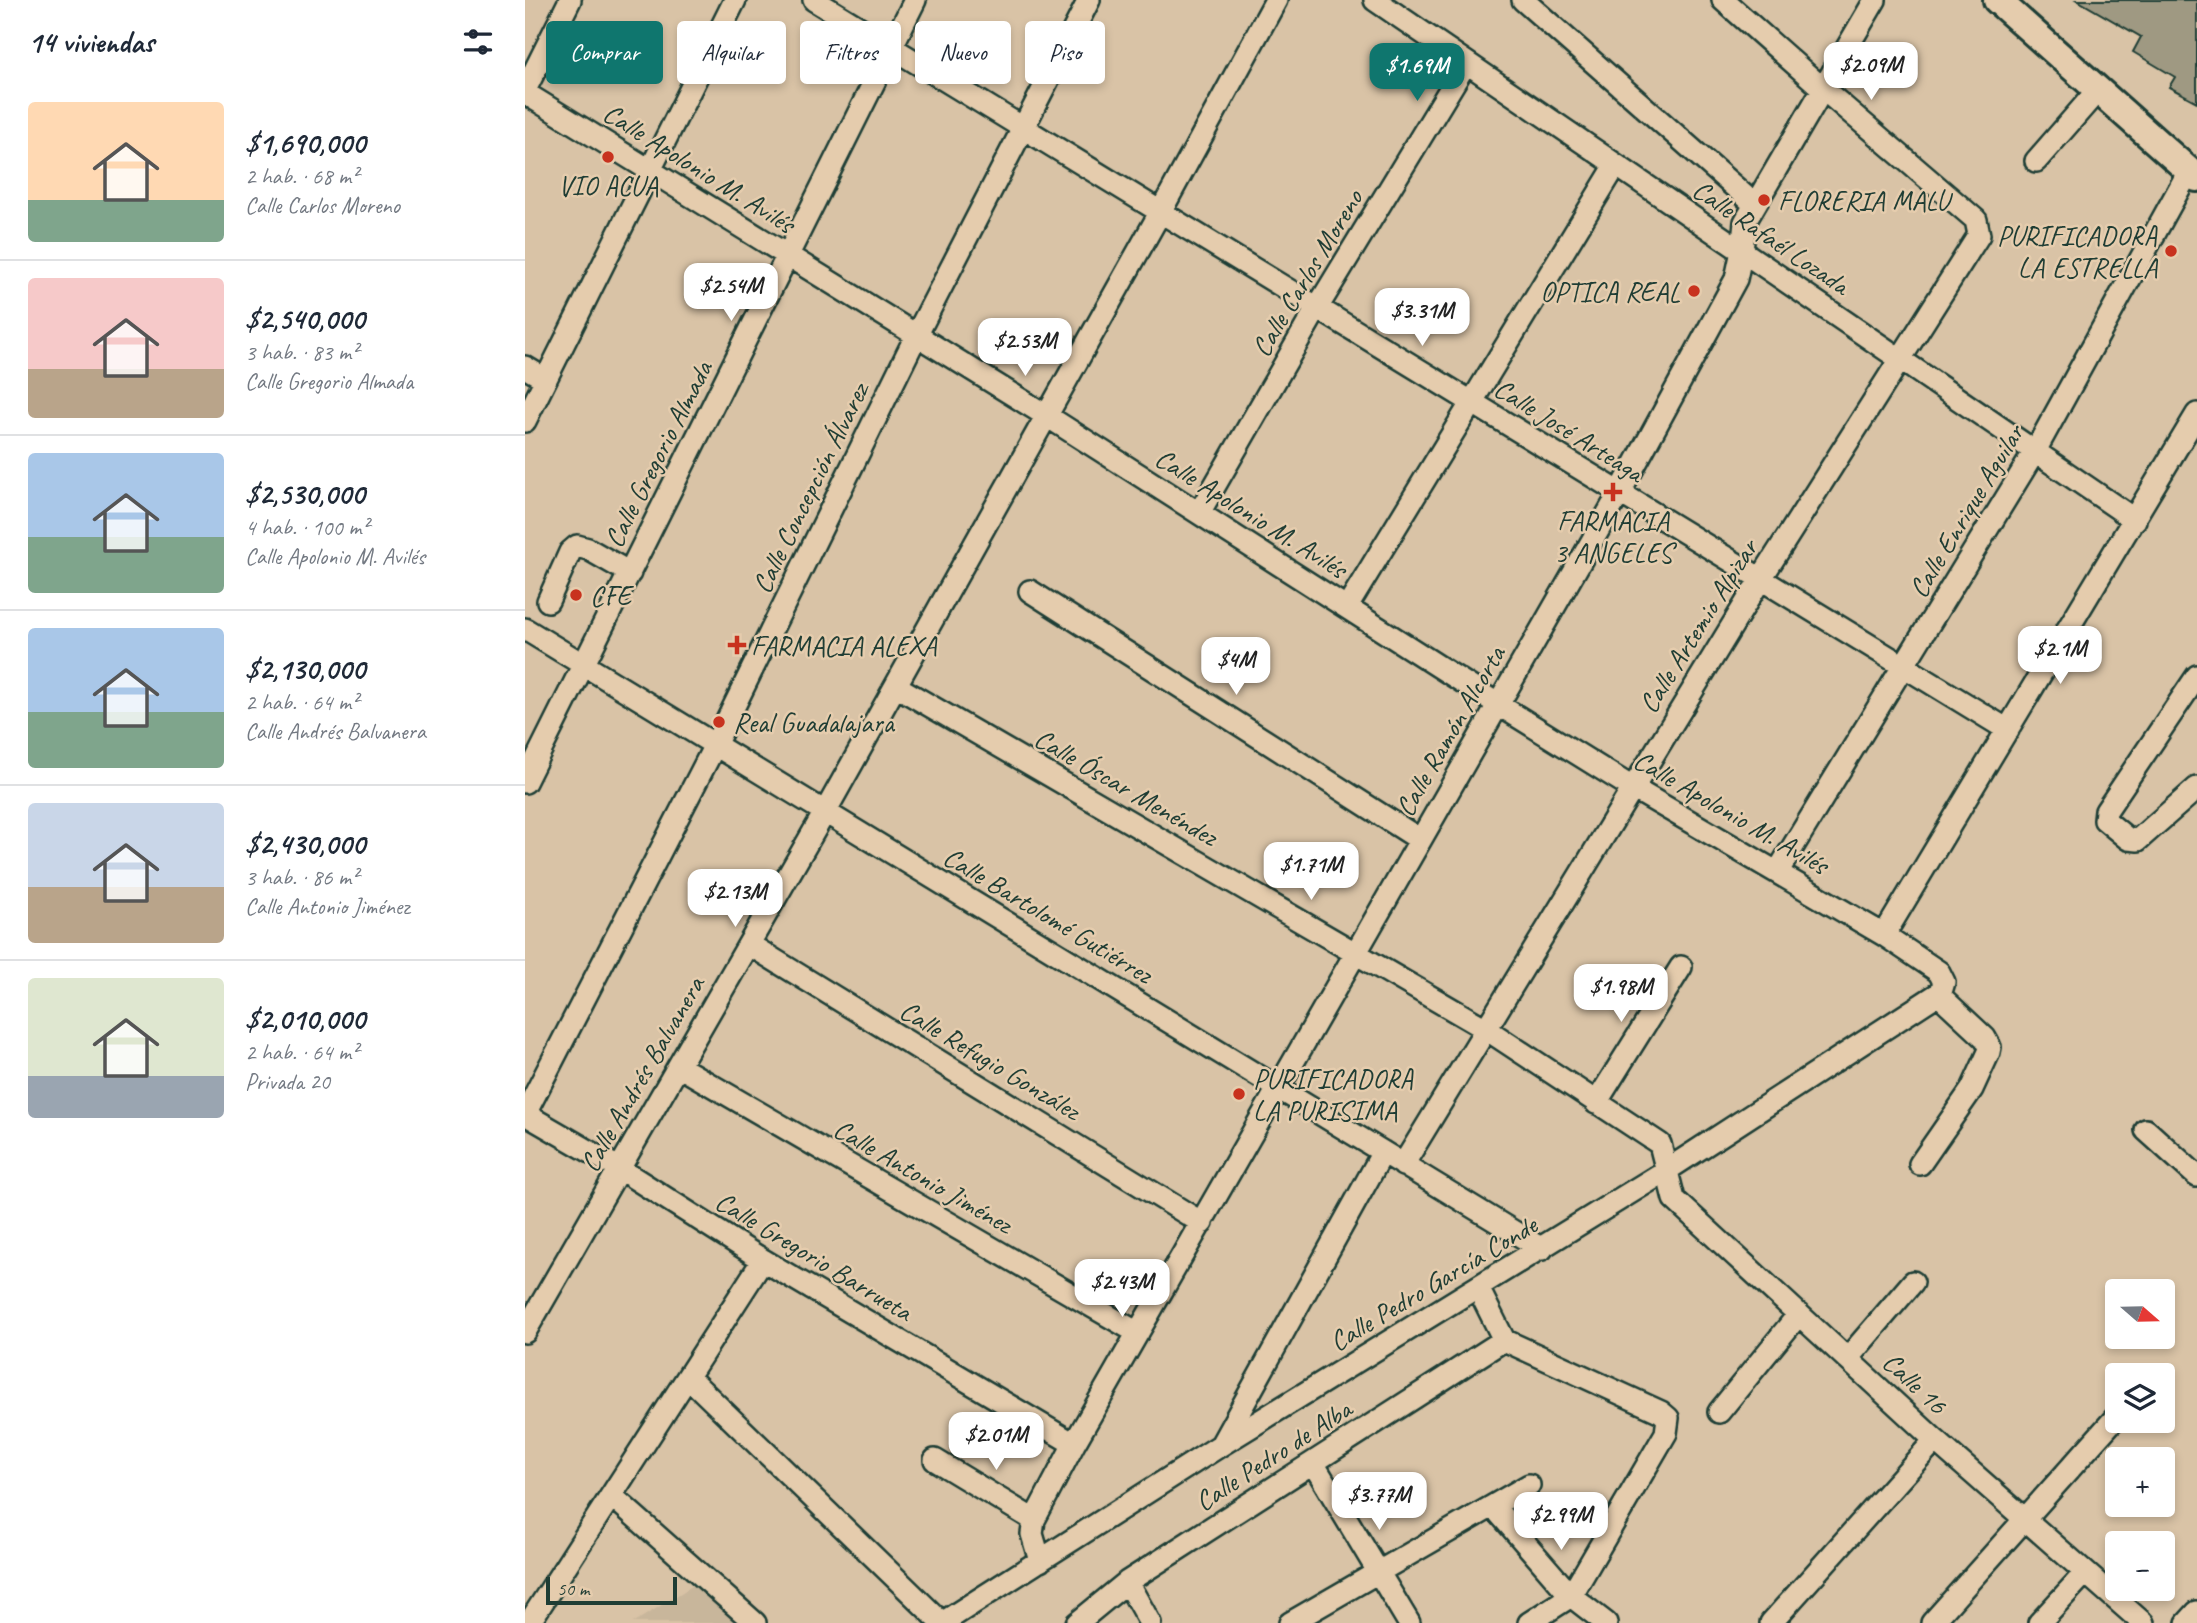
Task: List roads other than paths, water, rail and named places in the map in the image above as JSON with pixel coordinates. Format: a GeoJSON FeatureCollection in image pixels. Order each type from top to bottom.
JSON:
{"type":"FeatureCollection","features":[{"type":"Feature","properties":{"kind":"main road"},"geometry":{"type":"LineString","coordinates":[[1997,0],[2193,175]]}},
{"type":"Feature","properties":{"kind":"street"},"geometry":{"type":"LineString","coordinates":[[525,91],[570,0]]}},
{"type":"Feature","properties":{"kind":"street"},"geometry":{"type":"LineString","coordinates":[[525,421],[734,0]]}},
{"type":"Feature","properties":{"kind":"street","name":"Calle José Arteaga"},"geometry":{"type":"LineString","coordinates":[[814,0],[849,21]]}},
{"type":"Feature","properties":{"kind":"street","name":"Calle Gregorio Almada"},"geometry":{"type":"LineString","coordinates":[[901,29],[915,0]]}},
{"type":"Feature","properties":{"kind":"street","name":"Calle Concepción Álvarez"},"geometry":{"type":"LineString","coordinates":[[525,1114],[715,745],[916,336],[1089,0]]}},
{"type":"Feature","properties":{"kind":"street","name":"Calle Andrés Balvanera"},"geometry":{"type":"LineString","coordinates":[[525,1332],[825,812],[1276,0]]}},
{"type":"Feature","properties":{"kind":"street","name":"Calle Rafaél Lozada"},"geometry":{"type":"LineString","coordinates":[[1375,0],[2135,520]]}},
{"type":"Feature","properties":{"kind":"street"},"geometry":{"type":"LineString","coordinates":[[1523,0],[1754,204]]}},
{"type":"Feature","properties":{"kind":"street"},"geometry":{"type":"LineString","coordinates":[[1723,0],[1822,88]]}},
{"type":"Feature","properties":{"kind":"street","name":"Calle Ramón Alcorta"},"geometry":{"type":"LineString","coordinates":[[1034,1520],[1074,1444],[1619,494],[1736,279],[1745,222],[1754,204],[1875,0]]}},
{"type":"Feature","properties":{"kind":"street","name":"Calle José Arteaga"},"geometry":{"type":"LineString","coordinates":[[901,53],[2008,730]]}},
{"type":"Feature","properties":{"kind":"street","name":"Calle Carlos Moreno"},"geometry":{"type":"LineString","coordinates":[[1199,513],[1317,308],[1467,63]]}},
{"type":"Feature","properties":{"kind":"street","name":"Calle Gregorio Almada"},"geometry":{"type":"LineString","coordinates":[[525,782],[874,84]]}},
{"type":"Feature","properties":{"kind":"street","name":"Calle Artemio Alpizar"},"geometry":{"type":"LineString","coordinates":[[1403,1165],[1760,580],[1977,240],[1979,229],[1976,220],[1822,88]]}},
{"type":"Feature","properties":{"kind":"street"},"geometry":{"type":"LineString","coordinates":[[2036,161],[2098,90]]}},
{"type":"Feature","properties":{"kind":"street","name":"Calle Apolonio M. Avilés"},"geometry":{"type":"LineString","coordinates":[[525,91],[1047,416],[1499,705],[1632,787],[1884,935],[1939,972],[1941,988],[1990,1047],[1972,1089],[1920,1164]]}},
{"type":"Feature","properties":{"kind":"street"},"geometry":{"type":"LineString","coordinates":[[1347,607],[1616,165]]}},
{"type":"Feature","properties":{"kind":"street","name":"Calle Enrique Aguilar"},"geometry":{"type":"LineString","coordinates":[[1778,871],[2035,452],[2193,175]]}},
{"type":"Feature","properties":{"kind":"street"},"geometry":{"type":"LineString","coordinates":[[525,367],[545,379]]}},
{"type":"Feature","properties":{"kind":"street"},"geometry":{"type":"LineString","coordinates":[[1884,935],[2197,414]]}},
{"type":"Feature","properties":{"kind":"street"},"geometry":{"type":"LineString","coordinates":[[548,601],[570,552],[577,546],[588,549],[630,573]]}},
{"type":"Feature","properties":{"kind":"street"},"geometry":{"type":"LineString","coordinates":[[1030,591],[1419,839]]}},
{"type":"Feature","properties":{"kind":"street","name":"Calle Bartolomé Gutiérrez"},"geometry":{"type":"LineString","coordinates":[[525,629],[1542,1249]]}},
{"type":"Feature","properties":{"kind":"street"},"geometry":{"type":"LineString","coordinates":[[2197,676],[2106,811],[2105,820],[2128,839],[2138,840],[2197,788]]}},
{"type":"Feature","properties":{"kind":"street","name":"Calle Óscar Menéndez"},"geometry":{"type":"LineString","coordinates":[[896,686],[1486,1029],[1660,1144],[1667,1170]]}},
{"type":"Feature","properties":{"kind":"street","name":"Calle Refugio González"},"geometry":{"type":"LineString","coordinates":[[750,945],[1202,1223]]}},
{"type":"Feature","properties":{"kind":"street"},"geometry":{"type":"LineString","coordinates":[[1596,1103],[1681,967]]}},
{"type":"Feature","properties":{"kind":"street","name":"Calle Pedro García Conde"},"geometry":{"type":"LineString","coordinates":[[942,1623],[1221,1445],[1667,1170],[1941,988]]}},
{"type":"Feature","properties":{"kind":"street","name":"Calle Antonio Jiménez"},"geometry":{"type":"LineString","coordinates":[[680,1067],[1138,1333]]}},
{"type":"Feature","properties":{"kind":"street","name":"Calle Gregorio Barrueta"},"geometry":{"type":"LineString","coordinates":[[525,1114],[620,1169],[763,1260],[1074,1444]]}},
{"type":"Feature","properties":{"kind":"street"},"geometry":{"type":"LineString","coordinates":[[2146,1130],[2197,1176]]}},
{"type":"Feature","properties":{"kind":"street"},"geometry":{"type":"LineString","coordinates":[[1221,1445],[1383,1152]]}},
{"type":"Feature","properties":{"kind":"street","name":"Calle 16"},"geometry":{"type":"LineString","coordinates":[[1667,1170],[1674,1199],[1935,1440],[2143,1623]]}},
{"type":"Feature","properties":{"kind":"street"},"geometry":{"type":"LineString","coordinates":[[529,1623],[763,1260]]}},
{"type":"Feature","properties":{"kind":"street"},"geometry":{"type":"LineString","coordinates":[[1847,1359],[1913,1282]]}},
{"type":"Feature","properties":{"kind":"street"},"geometry":{"type":"LineString","coordinates":[[1478,1288],[1504,1340],[1661,1412],[1668,1419],[1667,1433],[1571,1596],[1529,1623]]}},
{"type":"Feature","properties":{"kind":"street"},"geometry":{"type":"LineString","coordinates":[[1719,1412],[1799,1314]]}},
{"type":"Feature","properties":{"kind":"street","name":"Calle Pedro de Alba"},"geometry":{"type":"LineString","coordinates":[[1077,1623],[1127,1582],[1504,1340]]}},
{"type":"Feature","properties":{"kind":"street"},"geometry":{"type":"LineString","coordinates":[[688,1377],[942,1623]]}},
{"type":"Feature","properties":{"kind":"street"},"geometry":{"type":"LineString","coordinates":[[1932,1623],[2105,1429]]}},
{"type":"Feature","properties":{"kind":"street"},"geometry":{"type":"LineString","coordinates":[[1771,1623],[1935,1440]]}},
{"type":"Feature","properties":{"kind":"street"},"geometry":{"type":"LineString","coordinates":[[935,1460],[1034,1520],[1032,1534],[1040,1560]]}},
{"type":"Feature","properties":{"kind":"street"},"geometry":{"type":"LineString","coordinates":[[1313,1463],[1409,1623]]}},
{"type":"Feature","properties":{"kind":"street"},"geometry":{"type":"LineString","coordinates":[[1290,1623],[1529,1485]]}},
{"type":"Feature","properties":{"kind":"street"},"geometry":{"type":"LineString","coordinates":[[612,1496],[755,1623]]}},
{"type":"Feature","properties":{"kind":"street"},"geometry":{"type":"LineString","coordinates":[[1493,1506],[1571,1596],[1605,1623]]}},
{"type":"Feature","properties":{"kind":"street"},"geometry":{"type":"LineString","coordinates":[[2039,1623],[2085,1573]]}},
{"type":"Feature","properties":{"kind":"street"},"geometry":{"type":"LineString","coordinates":[[1127,1582],[1150,1623]]}},
{"type":"Feature","properties":{"kind":"street"},"geometry":{"type":"LineString","coordinates":[[2187,1623],[2197,1612]]}},
{"type":"Feature","properties":{"kind":"place","name":"VIO ACUA"},"geometry":{"type":"Point","coordinates":[608,157]}},
{"type":"Feature","properties":{"kind":"place","name":"FLORERIA MALU"},"geometry":{"type":"Point","coordinates":[1764,200]}},
{"type":"Feature","properties":{"kind":"place","name":"PURIFICADORA LA ESTRELLA"},"geometry":{"type":"Point","coordinates":[2171,251]}},
{"type":"Feature","properties":{"kind":"place","name":"OPTICA REAL"},"geometry":{"type":"Point","coordinates":[1694,291]}},
{"type":"Feature","properties":{"kind":"place","name":"FARMACIA 3 ANGELES"},"geometry":{"type":"Point","coordinates":[1613,492]}},
{"type":"Feature","properties":{"kind":"place","name":"CFE"},"geometry":{"type":"Point","coordinates":[576,595]}},
{"type":"Feature","properties":{"kind":"place","name":"FARMACIA ALEXA"},"geometry":{"type":"Point","coordinates":[737,645]}},
{"type":"Feature","properties":{"kind":"place","name":"Real Guadalajara"},"geometry":{"type":"Point","coordinates":[719,722]}},
{"type":"Feature","properties":{"kind":"place","name":"PURIFICADORA LA PURISIMA"},"geometry":{"type":"Point","coordinates":[1239,1094]}}]}
